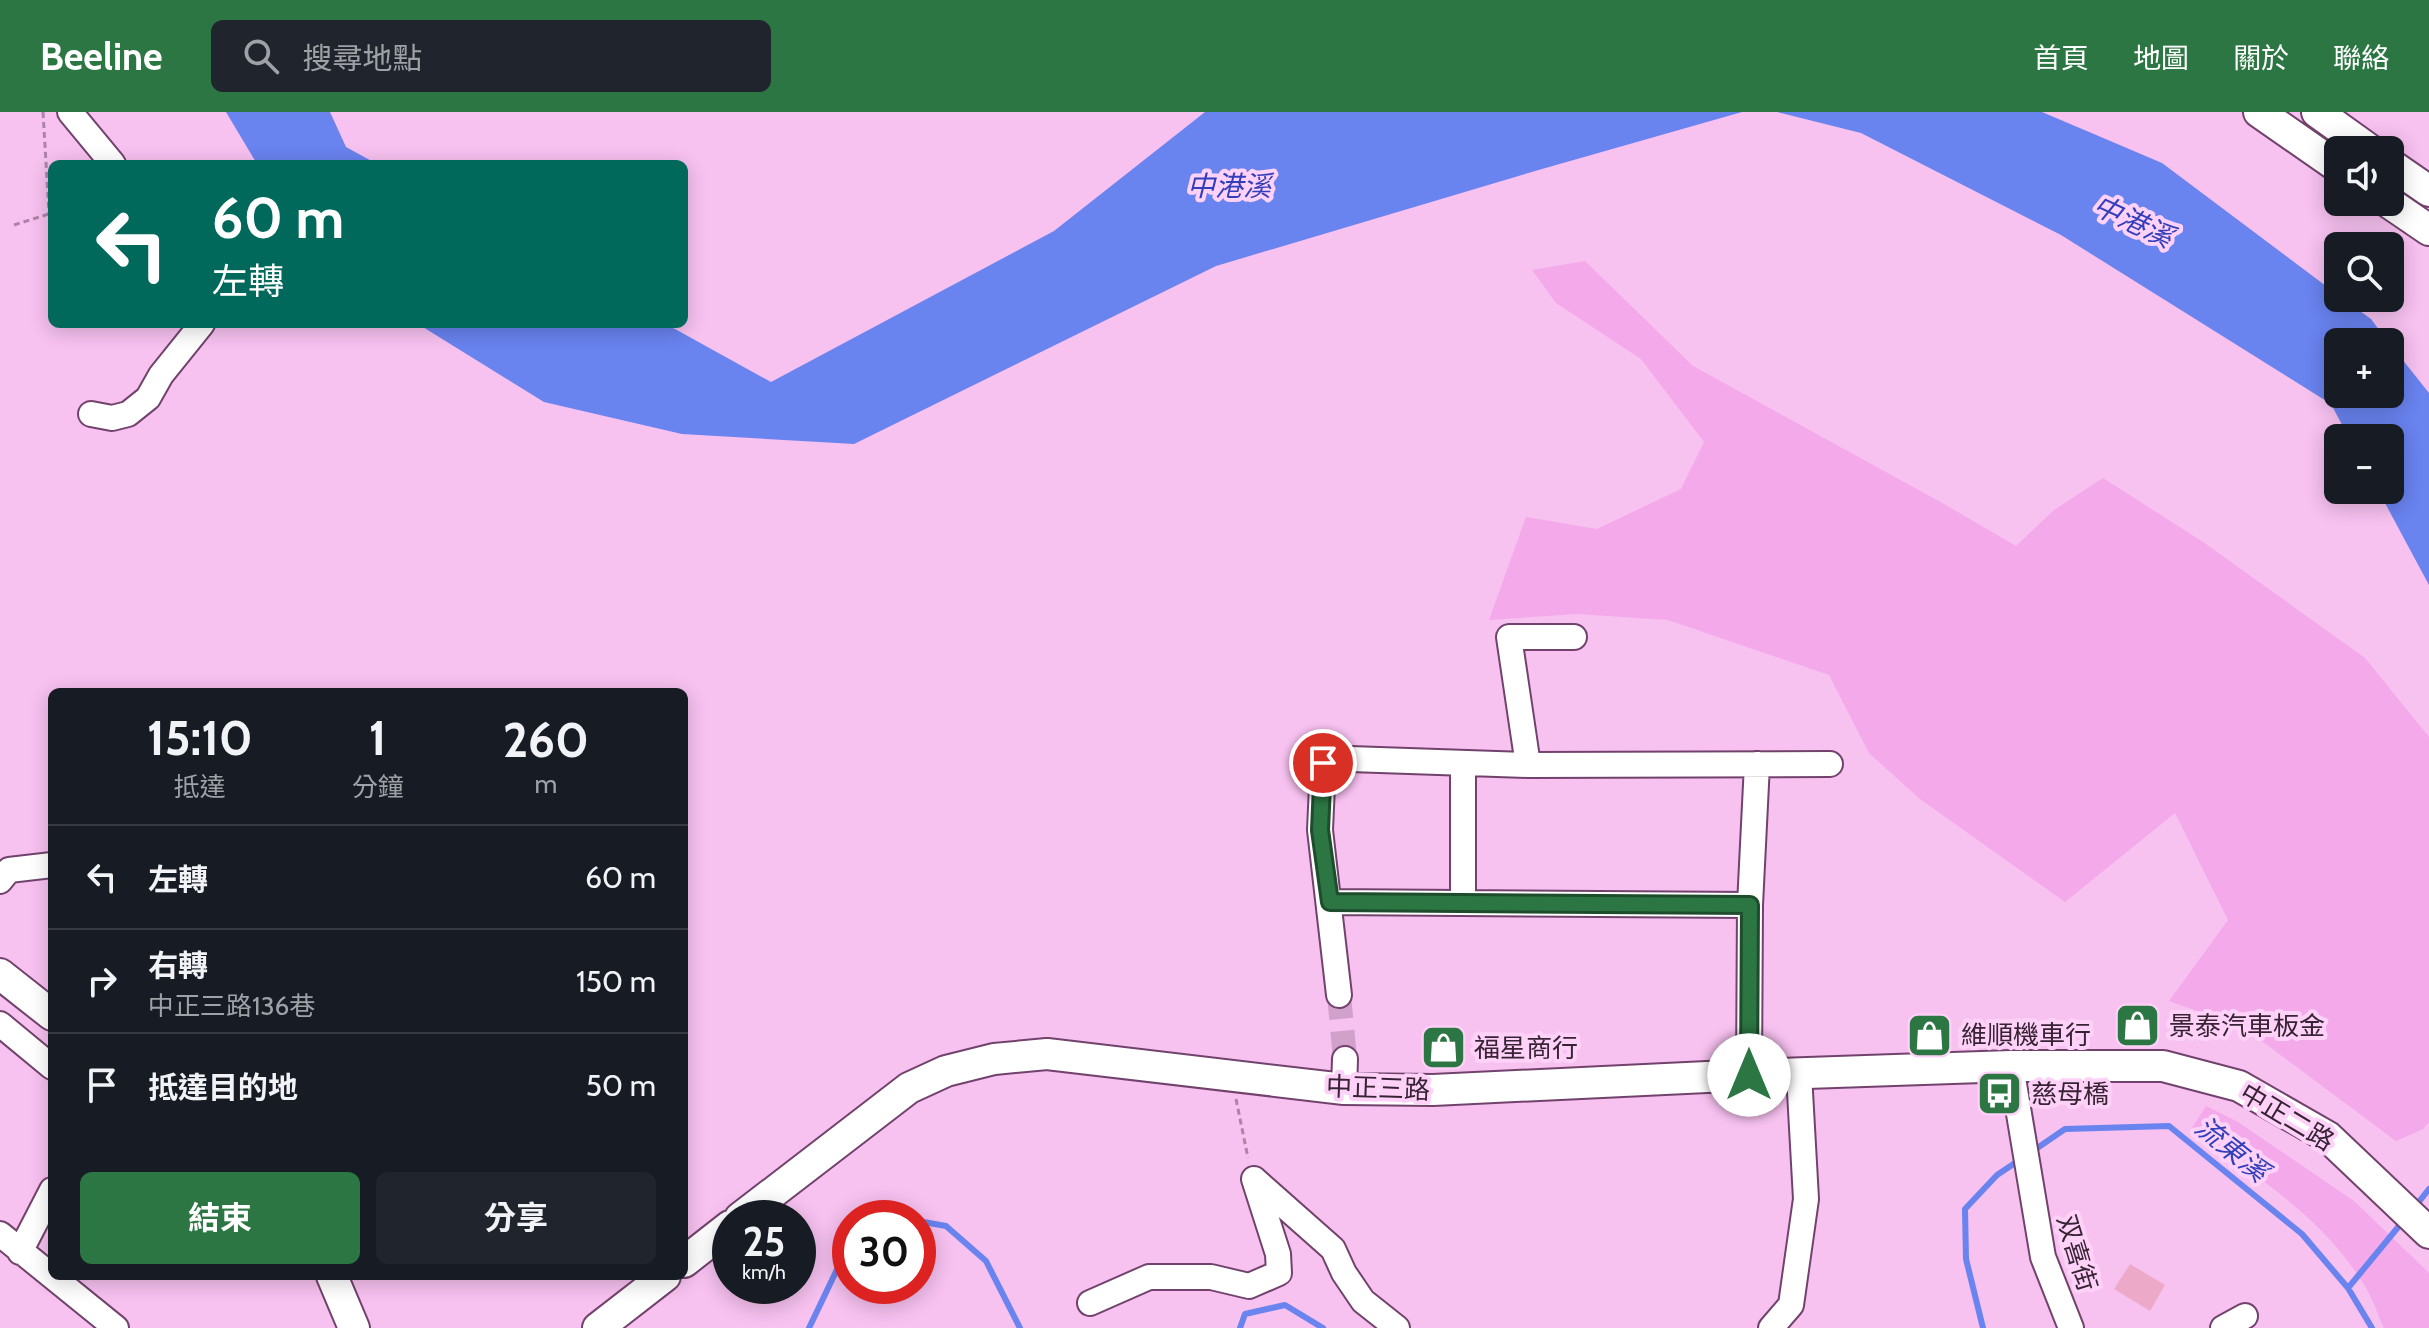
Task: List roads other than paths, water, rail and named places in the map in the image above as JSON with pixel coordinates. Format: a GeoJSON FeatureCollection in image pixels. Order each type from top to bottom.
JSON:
{"type":"FeatureCollection","features":[{"type":"Feature","properties":{"kind":"main road"},"geometry":{"type":"LineString","coordinates":[[2259,112],[2324,157]]}},
{"type":"Feature","properties":{"kind":"main road"},"geometry":{"type":"LineString","coordinates":[[2317,112],[2350,136]]}},
{"type":"Feature","properties":{"kind":"main road"},"geometry":{"type":"LineString","coordinates":[[2404,174],[2429,191]]}},
{"type":"Feature","properties":{"kind":"main road"},"geometry":{"type":"LineString","coordinates":[[2404,213],[2429,230]]}},
{"type":"Feature","properties":{"kind":"main road"},"geometry":{"type":"LineString","coordinates":[[0,974],[48,1012]]}},
{"type":"Feature","properties":{"kind":"main road","name":"中正三路"},"geometry":{"type":"LineString","coordinates":[[763,1200],[909,1088],[946,1071],[994,1059],[1047,1054],[1232,1075],[1345,1074],[1433,1090],[2011,1066],[2163,1066]]}},
{"type":"Feature","properties":{"kind":"main road","name":"中正二路"},"geometry":{"type":"LineString","coordinates":[[2163,1066],[2239,1086],[2328,1137],[2429,1233]]}},
{"type":"Feature","properties":{"kind":"main road"},"geometry":{"type":"LineString","coordinates":[[688,1259],[712,1240]]}},
{"type":"Feature","properties":{"kind":"main road"},"geometry":{"type":"LineString","coordinates":[[334,1280],[354,1328]]}},
{"type":"Feature","properties":{"kind":"main road"},"geometry":{"type":"LineString","coordinates":[[598,1328],[660,1280]]}},
{"type":"Feature","properties":{"kind":"street"},"geometry":{"type":"LineString","coordinates":[[70,112],[110,160]]}},
{"type":"Feature","properties":{"kind":"street"},"geometry":{"type":"LineString","coordinates":[[91,414],[112,418],[128,414],[148,398],[161,375],[199,328]]}},
{"type":"Feature","properties":{"kind":"street"},"geometry":{"type":"LineString","coordinates":[[1528,765],[1509,637],[1574,637]]}},
{"type":"Feature","properties":{"kind":"street"},"geometry":{"type":"LineString","coordinates":[[1339,995],[1320,830],[1323,763],[1350,759],[1528,765],[1830,764]]}},
{"type":"Feature","properties":{"kind":"street"},"geometry":{"type":"LineString","coordinates":[[1463,764],[1463,902]]}},
{"type":"Feature","properties":{"kind":"street"},"geometry":{"type":"LineString","coordinates":[[1749,1075],[1750,905],[1757,764]]}},
{"type":"Feature","properties":{"kind":"street"},"geometry":{"type":"LineString","coordinates":[[0,881],[9,870],[48,865]]}},
{"type":"Feature","properties":{"kind":"street"},"geometry":{"type":"LineString","coordinates":[[1330,902],[1750,905]]}},
{"type":"Feature","properties":{"kind":"street"},"geometry":{"type":"LineString","coordinates":[[0,1024],[48,1064]]}},
{"type":"Feature","properties":{"kind":"street","name":"双喜街"},"geometry":{"type":"LineString","coordinates":[[2011,1066],[2043,1257],[2071,1328]]}},
{"type":"Feature","properties":{"kind":"street"},"geometry":{"type":"LineString","coordinates":[[1771,1328],[1791,1305],[1806,1199],[1799,1074]]}},
{"type":"Feature","properties":{"kind":"street"},"geometry":{"type":"LineString","coordinates":[[1090,1303],[1149,1277],[1211,1277],[1249,1286],[1279,1273],[1278,1254],[1254,1179],[1333,1249],[1344,1273],[1363,1301],[1397,1328]]}},
{"type":"Feature","properties":{"kind":"street"},"geometry":{"type":"LineString","coordinates":[[20,1252],[48,1198]]}},
{"type":"Feature","properties":{"kind":"street"},"geometry":{"type":"LineString","coordinates":[[0,1234],[48,1276]]}},
{"type":"Feature","properties":{"kind":"street"},"geometry":{"type":"LineString","coordinates":[[52,1280],[103,1324]]}},
{"type":"Feature","properties":{"kind":"street"},"geometry":{"type":"LineString","coordinates":[[2223,1328],[2245,1316]]}},
{"type":"Feature","properties":{"kind":"water"},"geometry":{"type":"Polygon","coordinates":[[[226,112],[330,112],[346,147],[370,160],[255,160],[226,112]]]}},
{"type":"Feature","properties":{"kind":"water","name":"中港溪"},"geometry":{"type":"Polygon","coordinates":[[[1205,112],[1742,112],[1216,266],[854,444],[682,434],[544,402],[424,328],[673,328],[771,382],[1054,231],[1205,112]]]}},
{"type":"Feature","properties":{"kind":"water","name":"中港溪"},"geometry":{"type":"Polygon","coordinates":[[[1777,112],[2042,112],[2162,163],[2324,284],[2324,312],[2361,312],[2378,328],[2324,328],[2324,400],[2061,235],[1861,133],[1777,112]]]}},
{"type":"Feature","properties":{"kind":"water","name":"中港溪"},"geometry":{"type":"Polygon","coordinates":[[[2404,362],[2429,393],[2429,585],[2386,504],[2404,504],[2404,424],[2342,424],[2333,408],[2404,408],[2404,362]]]}},
{"type":"Feature","properties":{"kind":"waterway","name":"流東溪"},"geometry":{"type":"LineString","coordinates":[[2030,1153],[2065,1129],[2169,1126],[2302,1234],[2348,1288],[2372,1328]]}},
{"type":"Feature","properties":{"kind":"waterway","name":"流東溪"},"geometry":{"type":"LineString","coordinates":[[1983,1328],[1966,1259],[1965,1209],[1997,1175],[2021,1159]]}},
{"type":"Feature","properties":{"kind":"waterway"},"geometry":{"type":"LineString","coordinates":[[2414,1208],[2429,1189]]}},
{"type":"Feature","properties":{"kind":"waterway"},"geometry":{"type":"LineString","coordinates":[[2348,1288],[2404,1220]]}},
{"type":"Feature","properties":{"kind":"waterway","name":"流東溪"},"geometry":{"type":"LineString","coordinates":[[936,1224],[946,1226],[986,1261],[1020,1328]]}},
{"type":"Feature","properties":{"kind":"waterway","name":"流東溪"},"geometry":{"type":"LineString","coordinates":[[809,1328],[832,1280]]}},
{"type":"Feature","properties":{"kind":"waterway","name":"流東溪"},"geometry":{"type":"LineString","coordinates":[[1240,1328],[1245,1314],[1285,1305],[1323,1328]]}},
{"type":"Feature","properties":{"kind":"tunnel"},"geometry":{"type":"LineString","coordinates":[[1339,995],[1345,1059]]}},
{"type":"Feature","properties":{"kind":"place","name":"景泰汽車板金"},"geometry":{"type":"Point","coordinates":[2138,1026]}},
{"type":"Feature","properties":{"kind":"place","name":"維順機車行"},"geometry":{"type":"Point","coordinates":[1930,1035]}},
{"type":"Feature","properties":{"kind":"place","name":"福星商行"},"geometry":{"type":"Point","coordinates":[1443,1048]}},
{"type":"Feature","properties":{"kind":"place","name":"慈母橋"},"geometry":{"type":"Point","coordinates":[2000,1094]}}]}
